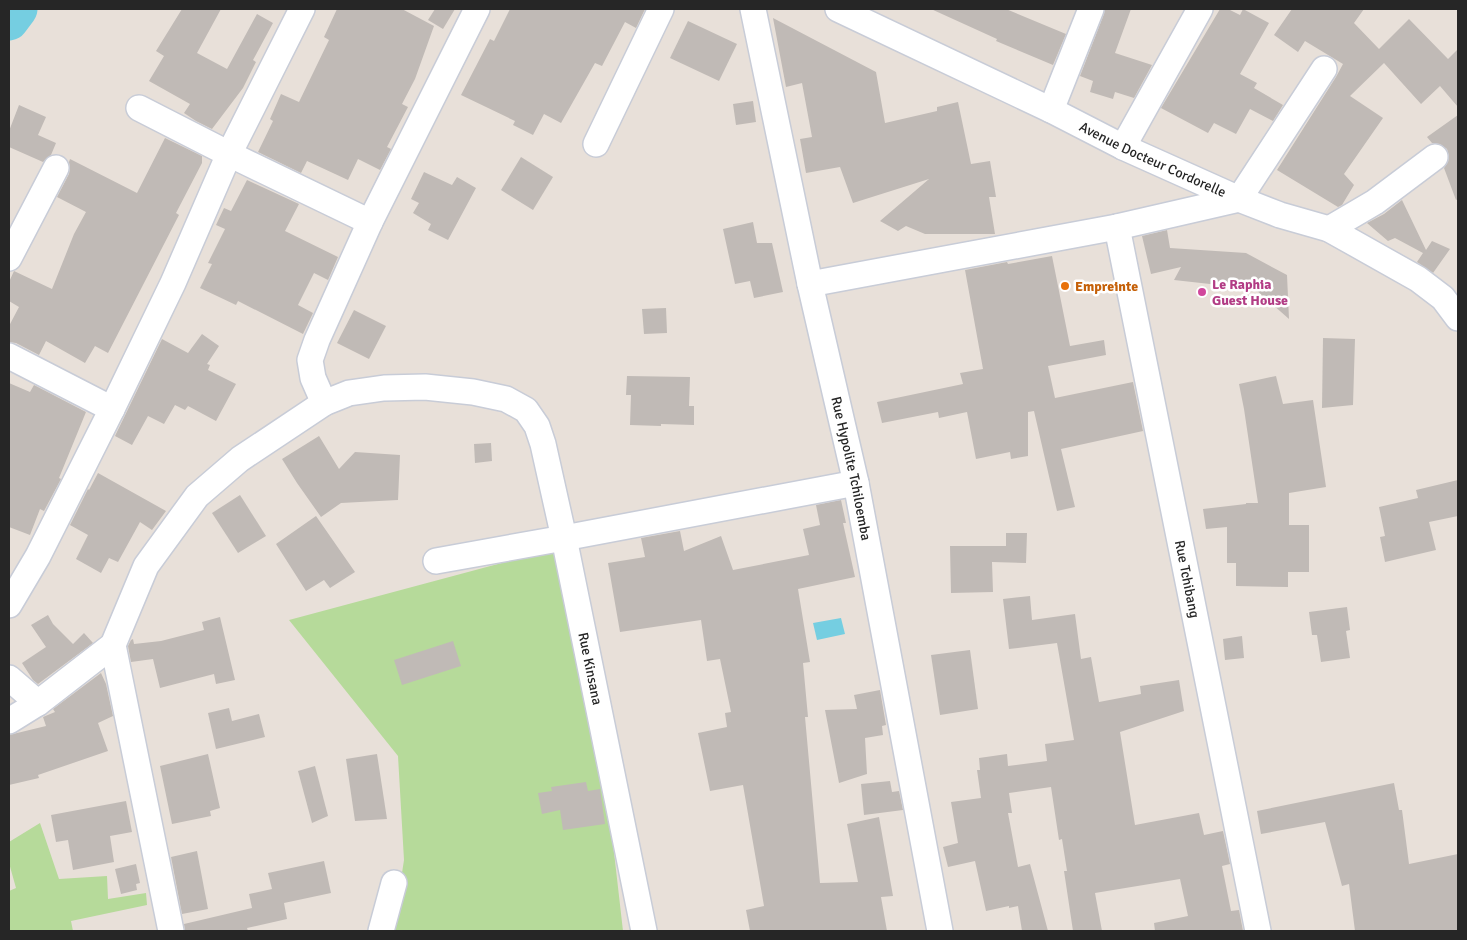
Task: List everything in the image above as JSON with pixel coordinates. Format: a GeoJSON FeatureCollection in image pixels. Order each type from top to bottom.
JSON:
{"type":"FeatureCollection","features":[{"type":"Feature","properties":{"kind":"street"},"geometry":{"type":"LineString","coordinates":[[9,605],[38,556],[112,409],[173,283],[229,154],[302,9]]}},
{"type":"Feature","properties":{"kind":"street"},"geometry":{"type":"LineString","coordinates":[[9,721],[38,703],[113,645],[146,566],[197,496],[240,459],[324,403],[313,378],[310,360],[317,340],[370,222],[477,9]]}},
{"type":"Feature","properties":{"kind":"street"},"geometry":{"type":"LineString","coordinates":[[596,144],[661,9]]}},
{"type":"Feature","properties":{"kind":"street","name":"Rue Hypolite Tchiloemba"},"geometry":{"type":"LineString","coordinates":[[753,9],[810,284],[856,483],[940,931]]}},
{"type":"Feature","properties":{"kind":"street","name":"Avenue Docteur Cordorelle"},"geometry":{"type":"LineString","coordinates":[[838,9],[1051,110],[1123,147],[1239,199],[1280,215],[1329,229],[1418,279],[1443,298],[1458,318]]}},
{"type":"Feature","properties":{"kind":"street"},"geometry":{"type":"LineString","coordinates":[[1051,110],[1090,9]]}},
{"type":"Feature","properties":{"kind":"street"},"geometry":{"type":"LineString","coordinates":[[1123,147],[1200,9]]}},
{"type":"Feature","properties":{"kind":"street"},"geometry":{"type":"LineString","coordinates":[[810,284],[1117,227],[1239,199],[1324,69]]}},
{"type":"Feature","properties":{"kind":"street"},"geometry":{"type":"LineString","coordinates":[[139,108],[370,222]]}},
{"type":"Feature","properties":{"kind":"street"},"geometry":{"type":"LineString","coordinates":[[1329,229],[1375,202],[1435,157]]}},
{"type":"Feature","properties":{"kind":"street"},"geometry":{"type":"LineString","coordinates":[[9,258],[56,168]]}},
{"type":"Feature","properties":{"kind":"street","name":"Rue Tchibang"},"geometry":{"type":"LineString","coordinates":[[1117,227],[1258,931]]}},
{"type":"Feature","properties":{"kind":"street"},"geometry":{"type":"LineString","coordinates":[[9,356],[112,409]]}},
{"type":"Feature","properties":{"kind":"street","name":"Rue Kinsana"},"geometry":{"type":"LineString","coordinates":[[324,403],[349,394],[384,388],[425,387],[473,392],[506,399],[526,410],[536,426],[543,444],[564,538],[644,931]]}},
{"type":"Feature","properties":{"kind":"street"},"geometry":{"type":"LineString","coordinates":[[436,560],[856,483]]}},
{"type":"Feature","properties":{"kind":"street"},"geometry":{"type":"LineString","coordinates":[[113,645],[171,931]]}},
{"type":"Feature","properties":{"kind":"street"},"geometry":{"type":"LineString","coordinates":[[9,678],[38,703]]}},
{"type":"Feature","properties":{"kind":"street"},"geometry":{"type":"LineString","coordinates":[[381,931],[394,883]]}},
{"type":"Feature","properties":{"kind":"green space"},"geometry":{"type":"Polygon","coordinates":[[[558,544],[603,756],[623,931],[393,931],[404,860],[398,756],[289,620],[517,559],[558,544]]]}},
{"type":"Feature","properties":{"kind":"green space"},"geometry":{"type":"Polygon","coordinates":[[[40,823],[59,879],[107,876],[108,899],[146,893],[147,905],[71,921],[73,931],[9,931],[9,891],[16,888],[9,863],[9,842],[40,823]]]}},
{"type":"Feature","properties":{"kind":"water"},"geometry":{"type":"Polygon","coordinates":[[[841,618],[845,634],[817,640],[813,623],[841,618]]]}},
{"type":"Feature","properties":{"kind":"building"},"geometry":{"type":"Polygon","coordinates":[[[182,9],[221,9],[197,53],[227,69],[257,14],[273,23],[253,60],[256,62],[243,88],[212,129],[184,113],[190,104],[149,81],[164,56],[156,51],[182,9]]]}},
{"type":"Feature","properties":{"kind":"building"},"geometry":{"type":"Polygon","coordinates":[[[337,9],[402,9],[434,26],[415,79],[402,104],[408,107],[387,147],[391,149],[380,170],[358,159],[348,180],[307,161],[301,173],[258,152],[273,121],[270,119],[281,94],[299,102],[329,40],[324,37],[337,9]]]}},
{"type":"Feature","properties":{"kind":"building"},"geometry":{"type":"Polygon","coordinates":[[[435,9],[455,9],[443,29],[428,20],[435,9]]]}},
{"type":"Feature","properties":{"kind":"building"},"geometry":{"type":"Polygon","coordinates":[[[510,9],[645,9],[636,28],[625,22],[602,66],[595,63],[561,123],[544,114],[533,135],[513,125],[515,121],[461,95],[490,39],[494,41],[510,9]]]}},
{"type":"Feature","properties":{"kind":"building"},"geometry":{"type":"Polygon","coordinates":[[[931,9],[1006,9],[1066,34],[1053,65],[996,41],[997,39],[931,9]]]}},
{"type":"Feature","properties":{"kind":"building"},"geometry":{"type":"Polygon","coordinates":[[[1105,9],[1131,9],[1115,53],[1152,65],[1134,98],[1115,92],[1113,99],[1090,92],[1093,81],[1080,76],[1105,9]]]}},
{"type":"Feature","properties":{"kind":"building"},"geometry":{"type":"Polygon","coordinates":[[[1220,9],[1228,9],[1240,15],[1243,9],[1269,23],[1240,74],[1257,83],[1254,88],[1283,105],[1273,121],[1250,109],[1236,134],[1214,123],[1208,133],[1161,108],[1220,9]]]}},
{"type":"Feature","properties":{"kind":"building"},"geometry":{"type":"Polygon","coordinates":[[[1292,9],[1364,9],[1354,23],[1379,49],[1409,19],[1448,59],[1458,49],[1458,107],[1440,86],[1421,104],[1384,63],[1350,96],[1383,118],[1344,174],[1354,185],[1342,205],[1338,207],[1277,170],[1343,64],[1305,41],[1298,52],[1274,35],[1292,9]]]}},
{"type":"Feature","properties":{"kind":"building"},"geometry":{"type":"Polygon","coordinates":[[[773,18],[876,72],[885,123],[937,111],[937,107],[958,102],[971,164],[990,161],[996,197],[989,197],[995,234],[925,234],[906,226],[898,231],[880,221],[929,179],[853,203],[840,167],[806,173],[800,139],[812,137],[802,83],[786,87],[773,18]]]}},
{"type":"Feature","properties":{"kind":"building"},"geometry":{"type":"Polygon","coordinates":[[[688,21],[737,44],[719,81],[670,58],[688,21]]]}},
{"type":"Feature","properties":{"kind":"building"},"geometry":{"type":"Polygon","coordinates":[[[753,101],[756,122],[736,125],[733,104],[753,101]]]}},
{"type":"Feature","properties":{"kind":"building"},"geometry":{"type":"Polygon","coordinates":[[[19,105],[46,117],[38,135],[56,143],[51,155],[43,162],[9,147],[9,131],[19,105]]]}},
{"type":"Feature","properties":{"kind":"building"},"geometry":{"type":"Polygon","coordinates":[[[1458,115],[1458,199],[1456,200],[1444,168],[1449,156],[1447,149],[1440,144],[1432,143],[1427,137],[1458,115]]]}},
{"type":"Feature","properties":{"kind":"building"},"geometry":{"type":"Polygon","coordinates":[[[165,138],[202,156],[202,163],[176,213],[179,215],[108,353],[95,346],[85,363],[46,341],[39,355],[16,343],[9,342],[9,326],[19,307],[9,301],[9,282],[14,271],[52,289],[74,234],[86,212],[57,197],[69,174],[70,159],[137,193],[165,138]]]}},
{"type":"Feature","properties":{"kind":"building"},"geometry":{"type":"Polygon","coordinates":[[[521,157],[553,177],[533,210],[501,190],[521,157]]]}},
{"type":"Feature","properties":{"kind":"building"},"geometry":{"type":"Polygon","coordinates":[[[424,172],[452,185],[457,177],[476,188],[448,240],[428,230],[431,224],[413,213],[419,203],[411,199],[424,172]]]}},
{"type":"Feature","properties":{"kind":"building"},"geometry":{"type":"Polygon","coordinates":[[[247,180],[299,204],[285,231],[338,257],[328,280],[314,273],[298,305],[313,313],[303,334],[238,301],[236,305],[200,288],[212,264],[208,263],[225,229],[216,225],[224,208],[231,211],[247,180]]]}},
{"type":"Feature","properties":{"kind":"building"},"geometry":{"type":"Polygon","coordinates":[[[1402,200],[1426,250],[1432,241],[1450,249],[1433,273],[1417,262],[1423,253],[1395,238],[1388,241],[1367,223],[1384,214],[1402,200]]]}},
{"type":"Feature","properties":{"kind":"building"},"geometry":{"type":"Polygon","coordinates":[[[753,222],[757,243],[772,243],[783,292],[754,298],[750,281],[735,284],[723,229],[753,222]]]}},
{"type":"Feature","properties":{"kind":"building"},"geometry":{"type":"Polygon","coordinates":[[[1167,230],[1170,248],[1246,253],[1287,275],[1289,319],[1255,289],[1174,280],[1181,267],[1151,274],[1142,236],[1167,230]]]}},
{"type":"Feature","properties":{"kind":"building"},"geometry":{"type":"Polygon","coordinates":[[[1052,256],[1070,346],[1104,340],[1106,355],[1048,366],[1055,398],[1133,382],[1143,431],[1061,449],[1075,507],[1057,511],[1034,411],[1028,412],[1028,456],[1011,459],[1010,452],[976,459],[967,412],[939,418],[938,412],[882,423],[877,402],[963,384],[960,373],[983,369],[965,270],[1052,256]]]}},
{"type":"Feature","properties":{"kind":"building"},"geometry":{"type":"Polygon","coordinates":[[[666,308],[667,333],[644,334],[642,309],[666,308]]]}},
{"type":"Feature","properties":{"kind":"building"},"geometry":{"type":"Polygon","coordinates":[[[354,310],[386,326],[369,359],[337,343],[354,310]]]}},
{"type":"Feature","properties":{"kind":"building"},"geometry":{"type":"Polygon","coordinates":[[[202,334],[219,346],[207,364],[210,365],[208,370],[236,384],[216,421],[188,406],[185,410],[175,405],[164,424],[148,416],[132,445],[115,436],[162,339],[188,353],[202,334]]]}},
{"type":"Feature","properties":{"kind":"building"},"geometry":{"type":"Polygon","coordinates":[[[1323,338],[1355,339],[1353,405],[1322,408],[1323,338]]]}},
{"type":"Feature","properties":{"kind":"building"},"geometry":{"type":"Polygon","coordinates":[[[627,376],[690,377],[689,406],[694,406],[694,425],[630,425],[631,395],[626,395],[627,376]]]}},
{"type":"Feature","properties":{"kind":"building"},"geometry":{"type":"Polygon","coordinates":[[[1276,376],[1283,404],[1313,400],[1326,487],[1289,493],[1289,525],[1309,525],[1309,572],[1288,572],[1288,587],[1236,586],[1236,563],[1227,563],[1227,527],[1206,529],[1203,509],[1258,503],[1239,384],[1276,376]]]}},
{"type":"Feature","properties":{"kind":"building"},"geometry":{"type":"Polygon","coordinates":[[[9,383],[30,392],[34,385],[86,412],[59,478],[61,479],[44,511],[40,509],[30,535],[9,527],[9,383]]]}},
{"type":"Feature","properties":{"kind":"building"},"geometry":{"type":"Polygon","coordinates":[[[319,436],[339,469],[355,452],[400,455],[398,500],[341,503],[321,517],[282,459],[319,436]]]}},
{"type":"Feature","properties":{"kind":"building"},"geometry":{"type":"Polygon","coordinates":[[[491,443],[492,461],[475,463],[474,444],[491,443]]]}},
{"type":"Feature","properties":{"kind":"building"},"geometry":{"type":"Polygon","coordinates":[[[98,473],[166,511],[152,530],[140,522],[118,562],[109,558],[101,573],[76,559],[88,535],[70,525],[98,473]]]}},
{"type":"Feature","properties":{"kind":"building"},"geometry":{"type":"Polygon","coordinates":[[[1458,480],[1458,516],[1429,522],[1436,550],[1385,562],[1380,537],[1385,536],[1379,507],[1418,498],[1416,490],[1458,480]]]}},
{"type":"Feature","properties":{"kind":"building"},"geometry":{"type":"Polygon","coordinates":[[[240,495],[266,536],[238,553],[212,513],[240,495]]]}},
{"type":"Feature","properties":{"kind":"building"},"geometry":{"type":"Polygon","coordinates":[[[841,500],[846,523],[843,523],[855,577],[798,589],[810,662],[803,663],[808,717],[805,717],[820,883],[858,882],[847,824],[879,817],[893,896],[881,897],[887,931],[750,931],[746,910],[764,906],[743,785],[710,791],[698,733],[727,727],[725,713],[731,712],[720,659],[707,661],[701,620],[620,632],[608,563],[645,557],[641,538],[680,531],[684,551],[721,536],[733,570],[809,555],[803,529],[820,525],[816,505],[841,500]]]}},
{"type":"Feature","properties":{"kind":"building"},"geometry":{"type":"Polygon","coordinates":[[[316,516],[355,572],[330,588],[324,580],[306,591],[276,544],[316,516]]]}},
{"type":"Feature","properties":{"kind":"building"},"geometry":{"type":"Polygon","coordinates":[[[1006,533],[1027,533],[1026,563],[992,562],[993,592],[951,593],[950,546],[1006,546],[1006,533]]]}},
{"type":"Feature","properties":{"kind":"building"},"geometry":{"type":"Polygon","coordinates":[[[1030,596],[1032,620],[1075,614],[1081,659],[1091,657],[1099,702],[1141,694],[1140,686],[1179,680],[1184,711],[1120,732],[1135,825],[1199,813],[1204,835],[1223,831],[1230,864],[1222,866],[1231,911],[1239,910],[1243,931],[1155,931],[1154,923],[1188,916],[1180,879],[1095,893],[1102,931],[1073,931],[1064,871],[1067,871],[1062,839],[1059,840],[1051,787],[1009,793],[1012,813],[1008,813],[1018,867],[1030,864],[1048,931],[1022,931],[1018,906],[986,911],[975,861],[948,867],[943,847],[958,843],[951,802],[981,798],[977,770],[980,770],[979,758],[1007,754],[1008,766],[1047,761],[1045,744],[1074,740],[1057,643],[1009,649],[1003,599],[1030,596]]]}},
{"type":"Feature","properties":{"kind":"building"},"geometry":{"type":"Polygon","coordinates":[[[1347,607],[1350,630],[1346,631],[1350,658],[1321,662],[1317,635],[1312,635],[1309,612],[1347,607]]]}},
{"type":"Feature","properties":{"kind":"building"},"geometry":{"type":"Polygon","coordinates":[[[48,615],[53,624],[73,644],[84,633],[93,643],[38,684],[33,680],[22,663],[46,647],[31,625],[48,615]]]}},
{"type":"Feature","properties":{"kind":"building"},"geometry":{"type":"Polygon","coordinates":[[[220,617],[235,680],[216,684],[214,674],[160,688],[153,659],[131,662],[128,646],[131,640],[133,639],[134,644],[161,641],[204,630],[202,622],[220,617]]]}},
{"type":"Feature","properties":{"kind":"building"},"geometry":{"type":"Polygon","coordinates":[[[1242,636],[1244,658],[1225,660],[1223,639],[1242,636]]]}},
{"type":"Feature","properties":{"kind":"building"},"geometry":{"type":"Polygon","coordinates":[[[453,641],[461,666],[402,685],[394,660],[453,641]]]}},
{"type":"Feature","properties":{"kind":"building"},"geometry":{"type":"Polygon","coordinates":[[[970,650],[978,709],[940,715],[931,655],[970,650]]]}},
{"type":"Feature","properties":{"kind":"building"},"geometry":{"type":"Polygon","coordinates":[[[101,673],[106,684],[113,716],[98,723],[108,751],[38,775],[39,778],[9,785],[9,735],[46,726],[43,717],[55,712],[53,709],[101,673]]]}},
{"type":"Feature","properties":{"kind":"building"},"geometry":{"type":"Polygon","coordinates":[[[880,690],[886,725],[882,726],[883,735],[865,738],[867,774],[839,783],[825,710],[857,709],[854,695],[880,690]]]}},
{"type":"Feature","properties":{"kind":"building"},"geometry":{"type":"Polygon","coordinates":[[[229,708],[232,721],[259,714],[265,737],[216,749],[208,713],[229,708]]]}},
{"type":"Feature","properties":{"kind":"building"},"geometry":{"type":"Polygon","coordinates":[[[208,754],[220,808],[210,811],[211,816],[172,824],[160,766],[208,754]]]}},
{"type":"Feature","properties":{"kind":"building"},"geometry":{"type":"Polygon","coordinates":[[[377,754],[387,819],[355,821],[346,759],[377,754]]]}},
{"type":"Feature","properties":{"kind":"building"},"geometry":{"type":"Polygon","coordinates":[[[315,766],[328,816],[312,823],[298,771],[315,766]]]}},
{"type":"Feature","properties":{"kind":"building"},"geometry":{"type":"Polygon","coordinates":[[[890,781],[892,792],[899,791],[903,810],[864,815],[861,784],[890,781]]]}},
{"type":"Feature","properties":{"kind":"building"},"geometry":{"type":"Polygon","coordinates":[[[586,782],[588,791],[600,789],[605,824],[563,830],[560,810],[542,814],[538,793],[552,791],[551,787],[586,782]]]}},
{"type":"Feature","properties":{"kind":"building"},"geometry":{"type":"Polygon","coordinates":[[[1394,783],[1399,810],[1402,810],[1409,864],[1458,854],[1458,931],[1355,931],[1349,884],[1342,886],[1325,822],[1261,834],[1257,811],[1394,783]]]}},
{"type":"Feature","properties":{"kind":"building"},"geometry":{"type":"Polygon","coordinates":[[[126,801],[132,832],[110,836],[114,862],[73,870],[68,840],[56,842],[51,815],[126,801]]]}},
{"type":"Feature","properties":{"kind":"building"},"geometry":{"type":"Polygon","coordinates":[[[197,851],[208,909],[182,914],[171,857],[197,851]]]}},
{"type":"Feature","properties":{"kind":"building"},"geometry":{"type":"Polygon","coordinates":[[[324,861],[331,893],[284,903],[287,919],[247,928],[248,931],[185,931],[184,924],[252,908],[249,894],[272,889],[268,873],[324,861]]]}},
{"type":"Feature","properties":{"kind":"building"},"geometry":{"type":"Polygon","coordinates":[[[136,864],[140,883],[136,884],[137,890],[121,894],[115,869],[136,864]]]}},
{"type":"Feature","properties":{"kind":"waterway"},"geometry":{"type":"LineString","coordinates":[[9,21],[18,9]]}},
{"type":"Feature","properties":{"kind":"place","name":"Empreinte"},"geometry":{"type":"Point","coordinates":[1065,286]}},
{"type":"Feature","properties":{"kind":"place","name":"Le Raphia Guest House"},"geometry":{"type":"Point","coordinates":[1202,292]}}]}
